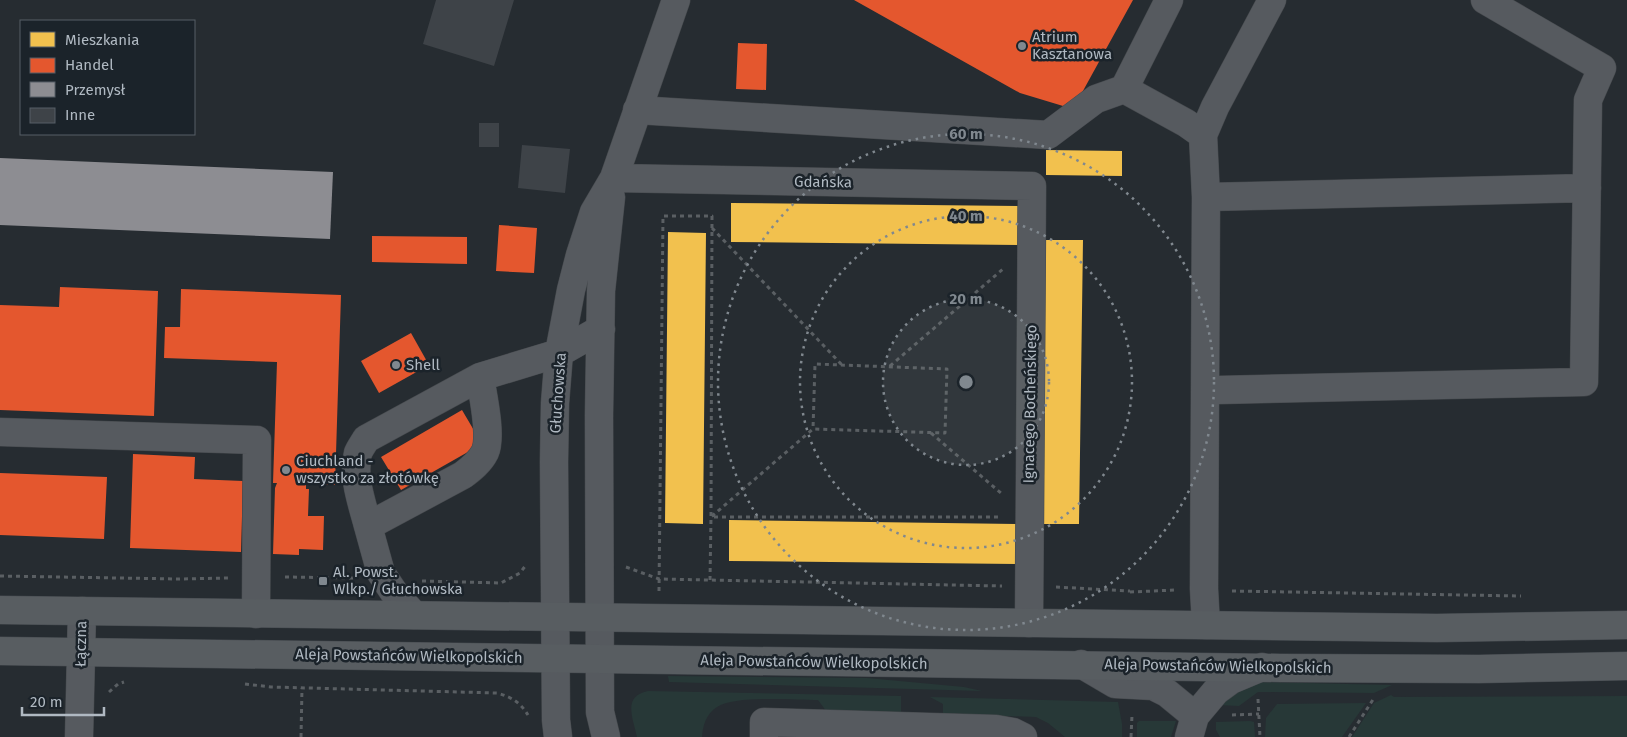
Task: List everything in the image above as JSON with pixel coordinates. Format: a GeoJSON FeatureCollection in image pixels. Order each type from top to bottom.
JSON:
{"type":"FeatureCollection","features":[{"type":"Feature","properties":{"kind":"main road"},"geometry":{"type":"LineString","coordinates":[[0,610],[1437,628],[1627,625]]}},
{"type":"Feature","properties":{"kind":"main road","name":"Aleja Powstańców Wielkopolskich"},"geometry":{"type":"LineString","coordinates":[[0,651],[1262,667],[1479,669],[1627,666]]}},
{"type":"Feature","properties":{"kind":"street","name":"Głuchowska"},"geometry":{"type":"LineString","coordinates":[[558,737],[554,563],[555,403],[560,353],[571,290],[594,212],[614,178],[676,0]]}},
{"type":"Feature","properties":{"kind":"street"},"geometry":{"type":"LineString","coordinates":[[637,110],[1048,135],[1096,99],[1124,89],[1169,0]]}},
{"type":"Feature","properties":{"kind":"street"},"geometry":{"type":"LineString","coordinates":[[1206,625],[1204,590],[1206,196],[1203,135],[1215,107],[1272,0]]}},
{"type":"Feature","properties":{"kind":"street"},"geometry":{"type":"LineString","coordinates":[[1206,388],[1584,382],[1588,100],[1602,68],[1485,0]]}},
{"type":"Feature","properties":{"kind":"street"},"geometry":{"type":"LineString","coordinates":[[1124,89],[1186,123],[1203,135]]}},
{"type":"Feature","properties":{"kind":"street","name":"Głuchowska"},"geometry":{"type":"LineString","coordinates":[[606,737],[600,712],[601,290],[614,178]]}},
{"type":"Feature","properties":{"kind":"street","name":"Gdańska"},"geometry":{"type":"LineString","coordinates":[[614,178],[1032,186]]}},
{"type":"Feature","properties":{"kind":"street","name":"Ignacego Bocheńskiego"},"geometry":{"type":"LineString","coordinates":[[1029,623],[1032,186]]}},
{"type":"Feature","properties":{"kind":"street"},"geometry":{"type":"LineString","coordinates":[[1206,196],[1587,188]]}},
{"type":"Feature","properties":{"kind":"street"},"geometry":{"type":"LineString","coordinates":[[414,615],[395,594],[381,572],[374,550],[356,468],[359,451],[366,439],[480,377],[560,353],[601,329]]}},
{"type":"Feature","properties":{"kind":"street"},"geometry":{"type":"LineString","coordinates":[[368,526],[463,475],[484,454],[488,441],[480,377]]}},
{"type":"Feature","properties":{"kind":"street"},"geometry":{"type":"LineString","coordinates":[[0,432],[257,440],[256,614]]}},
{"type":"Feature","properties":{"kind":"street","name":"Łączna"},"geometry":{"type":"LineString","coordinates":[[79,737],[82,611]]}},
{"type":"Feature","properties":{"kind":"street"},"geometry":{"type":"LineString","coordinates":[[1081,664],[1114,684],[1153,686],[1167,693],[1192,727],[1216,691],[1231,680],[1262,667]]}},
{"type":"Feature","properties":{"kind":"street"},"geometry":{"type":"LineString","coordinates":[[764,737],[764,722],[895,731],[996,729],[1013,732],[1023,737]]}},
{"type":"Feature","properties":{"kind":"path"},"geometry":{"type":"LineString","coordinates":[[659,587],[663,216],[712,216],[710,580]]}},
{"type":"Feature","properties":{"kind":"path"},"geometry":{"type":"LineString","coordinates":[[712,228],[842,365]]}},
{"type":"Feature","properties":{"kind":"path"},"geometry":{"type":"LineString","coordinates":[[890,367],[1032,245]]}},
{"type":"Feature","properties":{"kind":"path"},"geometry":{"type":"LineString","coordinates":[[711,517],[813,429],[945,433],[947,369],[815,364],[813,429]]}},
{"type":"Feature","properties":{"kind":"path"},"geometry":{"type":"LineString","coordinates":[[930,433],[1029,518]]}},
{"type":"Feature","properties":{"kind":"path"},"geometry":{"type":"LineString","coordinates":[[711,517],[1029,518]]}},
{"type":"Feature","properties":{"kind":"path"},"geometry":{"type":"LineString","coordinates":[[0,576],[179,579],[257,577],[385,578],[501,584],[520,574],[528,562],[554,563]]}},
{"type":"Feature","properties":{"kind":"path"},"geometry":{"type":"LineString","coordinates":[[600,564],[622,565],[659,579],[1029,586],[1130,591]]}},
{"type":"Feature","properties":{"kind":"path"},"geometry":{"type":"LineString","coordinates":[[106,697],[111,689],[127,681]]}},
{"type":"Feature","properties":{"kind":"path"},"geometry":{"type":"LineString","coordinates":[[242,684],[271,687],[497,693],[508,696],[520,703],[529,718]]}},
{"type":"Feature","properties":{"kind":"path"},"geometry":{"type":"LineString","coordinates":[[301,737],[302,688]]}},
{"type":"Feature","properties":{"kind":"path"},"geometry":{"type":"LineString","coordinates":[[1349,737],[1374,698]]}},
{"type":"Feature","properties":{"kind":"path"},"geometry":{"type":"LineString","coordinates":[[1131,737],[1132,715]]}},
{"type":"Feature","properties":{"kind":"shaded area"},"geometry":{"type":"Polygon","coordinates":[[[668,676],[867,678],[964,687],[982,691],[669,682],[668,676]]]}},
{"type":"Feature","properties":{"kind":"shaded area"},"geometry":{"type":"Polygon","coordinates":[[[1254,682],[1392,685],[1374,693],[1258,692],[1239,706],[1218,705],[1227,692],[1254,682]]]}},
{"type":"Feature","properties":{"kind":"shaded area"},"geometry":{"type":"Polygon","coordinates":[[[648,691],[901,696],[901,714],[832,719],[818,700],[737,701],[717,707],[710,713],[703,728],[702,737],[637,737],[631,709],[632,703],[640,694],[648,691]]]}},
{"type":"Feature","properties":{"kind":"shaded area"},"geometry":{"type":"Polygon","coordinates":[[[1391,695],[1394,697],[1627,696],[1627,737],[1352,737],[1374,703],[1391,695]]]}},
{"type":"Feature","properties":{"kind":"shaded area"},"geometry":{"type":"Polygon","coordinates":[[[930,697],[1118,702],[1122,737],[1065,737],[1048,723],[1036,717],[943,714],[943,704],[930,697]]]}},
{"type":"Feature","properties":{"kind":"shaded area"},"geometry":{"type":"Polygon","coordinates":[[[1366,703],[1342,737],[1265,737],[1266,718],[1277,704],[1366,703]]]}},
{"type":"Feature","properties":{"kind":"shaded area"},"geometry":{"type":"Polygon","coordinates":[[[1139,721],[1176,721],[1171,737],[1137,737],[1137,723],[1139,721]]]}},
{"type":"Feature","properties":{"kind":"shaded area"},"geometry":{"type":"Polygon","coordinates":[[[1216,722],[1254,722],[1255,737],[1220,737],[1216,730],[1216,722]]]}},
{"type":"Feature","properties":{"kind":"building: Mieszkania"},"geometry":{"type":"Polygon","coordinates":[[[1046,150],[1122,151],[1122,176],[1046,175],[1046,150]]]}},
{"type":"Feature","properties":{"kind":"building: Mieszkania"},"geometry":{"type":"Polygon","coordinates":[[[731,203],[1023,206],[1023,245],[731,242],[731,203]]]}},
{"type":"Feature","properties":{"kind":"building: Mieszkania"},"geometry":{"type":"Polygon","coordinates":[[[668,232],[706,233],[703,524],[665,523],[668,232]]]}},
{"type":"Feature","properties":{"kind":"building: Mieszkania"},"geometry":{"type":"Polygon","coordinates":[[[1045,240],[1083,240],[1079,524],[1041,524],[1045,240]]]}},
{"type":"Feature","properties":{"kind":"building: Mieszkania"},"geometry":{"type":"Polygon","coordinates":[[[729,520],[1016,524],[1016,564],[729,561],[729,520]]]}},
{"type":"Feature","properties":{"kind":"building: Handel","name":"Atrium Kasztanowa"},"geometry":{"type":"Polygon","coordinates":[[[854,0],[1133,0],[1073,109],[1020,93],[854,0]]]}},
{"type":"Feature","properties":{"kind":"building: Handel"},"geometry":{"type":"Polygon","coordinates":[[[738,43],[767,44],[766,90],[736,89],[738,43]]]}},
{"type":"Feature","properties":{"kind":"building: Handel"},"geometry":{"type":"Polygon","coordinates":[[[499,225],[537,228],[534,273],[496,271],[499,225]]]}},
{"type":"Feature","properties":{"kind":"building: Handel"},"geometry":{"type":"Polygon","coordinates":[[[372,236],[467,237],[467,264],[372,262],[372,236]]]}},
{"type":"Feature","properties":{"kind":"building: Handel"},"geometry":{"type":"Polygon","coordinates":[[[60,287],[158,291],[154,416],[0,410],[0,305],[59,307],[60,287]]]}},
{"type":"Feature","properties":{"kind":"building: Handel"},"geometry":{"type":"Polygon","coordinates":[[[181,289],[341,295],[335,485],[306,484],[306,489],[309,489],[308,516],[324,516],[323,550],[299,549],[299,555],[273,554],[275,488],[277,483],[273,483],[277,362],[164,358],[165,327],[180,327],[181,289]]]}},
{"type":"Feature","properties":{"kind":"building: Handel"},"geometry":{"type":"Polygon","coordinates":[[[411,333],[429,365],[379,393],[361,361],[411,333]]]}},
{"type":"Feature","properties":{"kind":"building: Handel"},"geometry":{"type":"Polygon","coordinates":[[[462,410],[482,444],[401,490],[381,457],[462,410]]]}},
{"type":"Feature","properties":{"kind":"building: Handel"},"geometry":{"type":"Polygon","coordinates":[[[133,454],[195,457],[194,479],[243,481],[241,552],[130,548],[133,454]]]}},
{"type":"Feature","properties":{"kind":"building: Handel"},"geometry":{"type":"Polygon","coordinates":[[[0,473],[107,477],[104,539],[0,535],[0,473]]]}},
{"type":"Feature","properties":{"kind":"building: Przemysł"},"geometry":{"type":"Polygon","coordinates":[[[0,158],[333,172],[330,239],[0,225],[0,158]]]}},
{"type":"Feature","properties":{"kind":"building: Inne"},"geometry":{"type":"Polygon","coordinates":[[[436,0],[514,0],[494,66],[423,44],[436,0]]]}},
{"type":"Feature","properties":{"kind":"building: Inne"},"geometry":{"type":"Polygon","coordinates":[[[479,123],[499,123],[499,147],[479,147],[479,123]]]}},
{"type":"Feature","properties":{"kind":"building: Inne"},"geometry":{"type":"Polygon","coordinates":[[[522,145],[570,149],[565,193],[518,188],[522,145]]]}},
{"type":"Feature","properties":{"kind":"place","name":"Atrium Kasztanowa"},"geometry":{"type":"Point","coordinates":[1022,46]}},
{"type":"Feature","properties":{"kind":"place","name":"Shell"},"geometry":{"type":"Point","coordinates":[396,365]}},
{"type":"Feature","properties":{"kind":"place","name":"Ciuchland - wszystko za złotówkę"},"geometry":{"type":"Point","coordinates":[286,470]}},
{"type":"Feature","properties":{"kind":"place","name":"Al. Powst. Wlkp./ Głuchowska"},"geometry":{"type":"Point","coordinates":[323,581]}}]}
